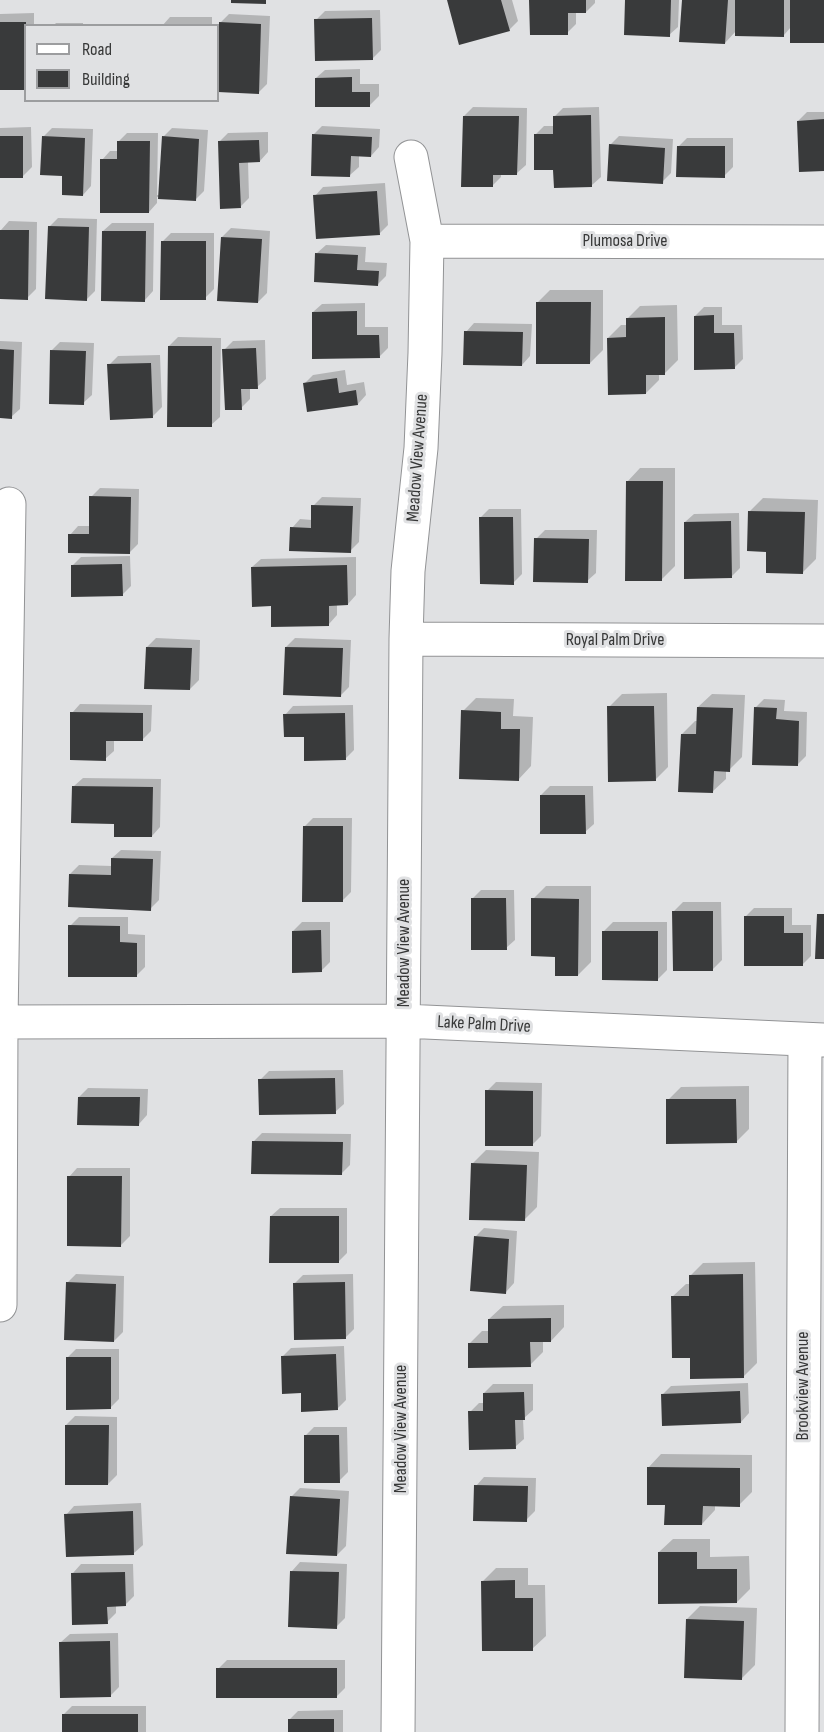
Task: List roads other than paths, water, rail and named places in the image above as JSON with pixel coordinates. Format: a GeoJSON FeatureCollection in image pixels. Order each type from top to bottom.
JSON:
{"type":"FeatureCollection","features":[{"type":"Feature","properties":{"kind":"street","name":"Meadow View Avenue"},"geometry":{"type":"LineString","coordinates":[[398,1732],[406,639],[408,571],[421,448],[427,241],[411,157]]}},
{"type":"Feature","properties":{"kind":"street","name":"Plumosa Drive"},"geometry":{"type":"LineString","coordinates":[[427,241],[824,242]]}},
{"type":"Feature","properties":{"kind":"street"},"geometry":{"type":"LineString","coordinates":[[0,1305],[1,1022],[9,504]]}},
{"type":"Feature","properties":{"kind":"street","name":"Royal Palm Drive"},"geometry":{"type":"LineString","coordinates":[[406,639],[824,641]]}},
{"type":"Feature","properties":{"kind":"street","name":"Lake Palm Drive"},"geometry":{"type":"LineString","coordinates":[[1,1022],[403,1021],[814,1040]]}},
{"type":"Feature","properties":{"kind":"street","name":"Brookview Avenue"},"geometry":{"type":"LineString","coordinates":[[802,1732],[814,1040]]}}]}
